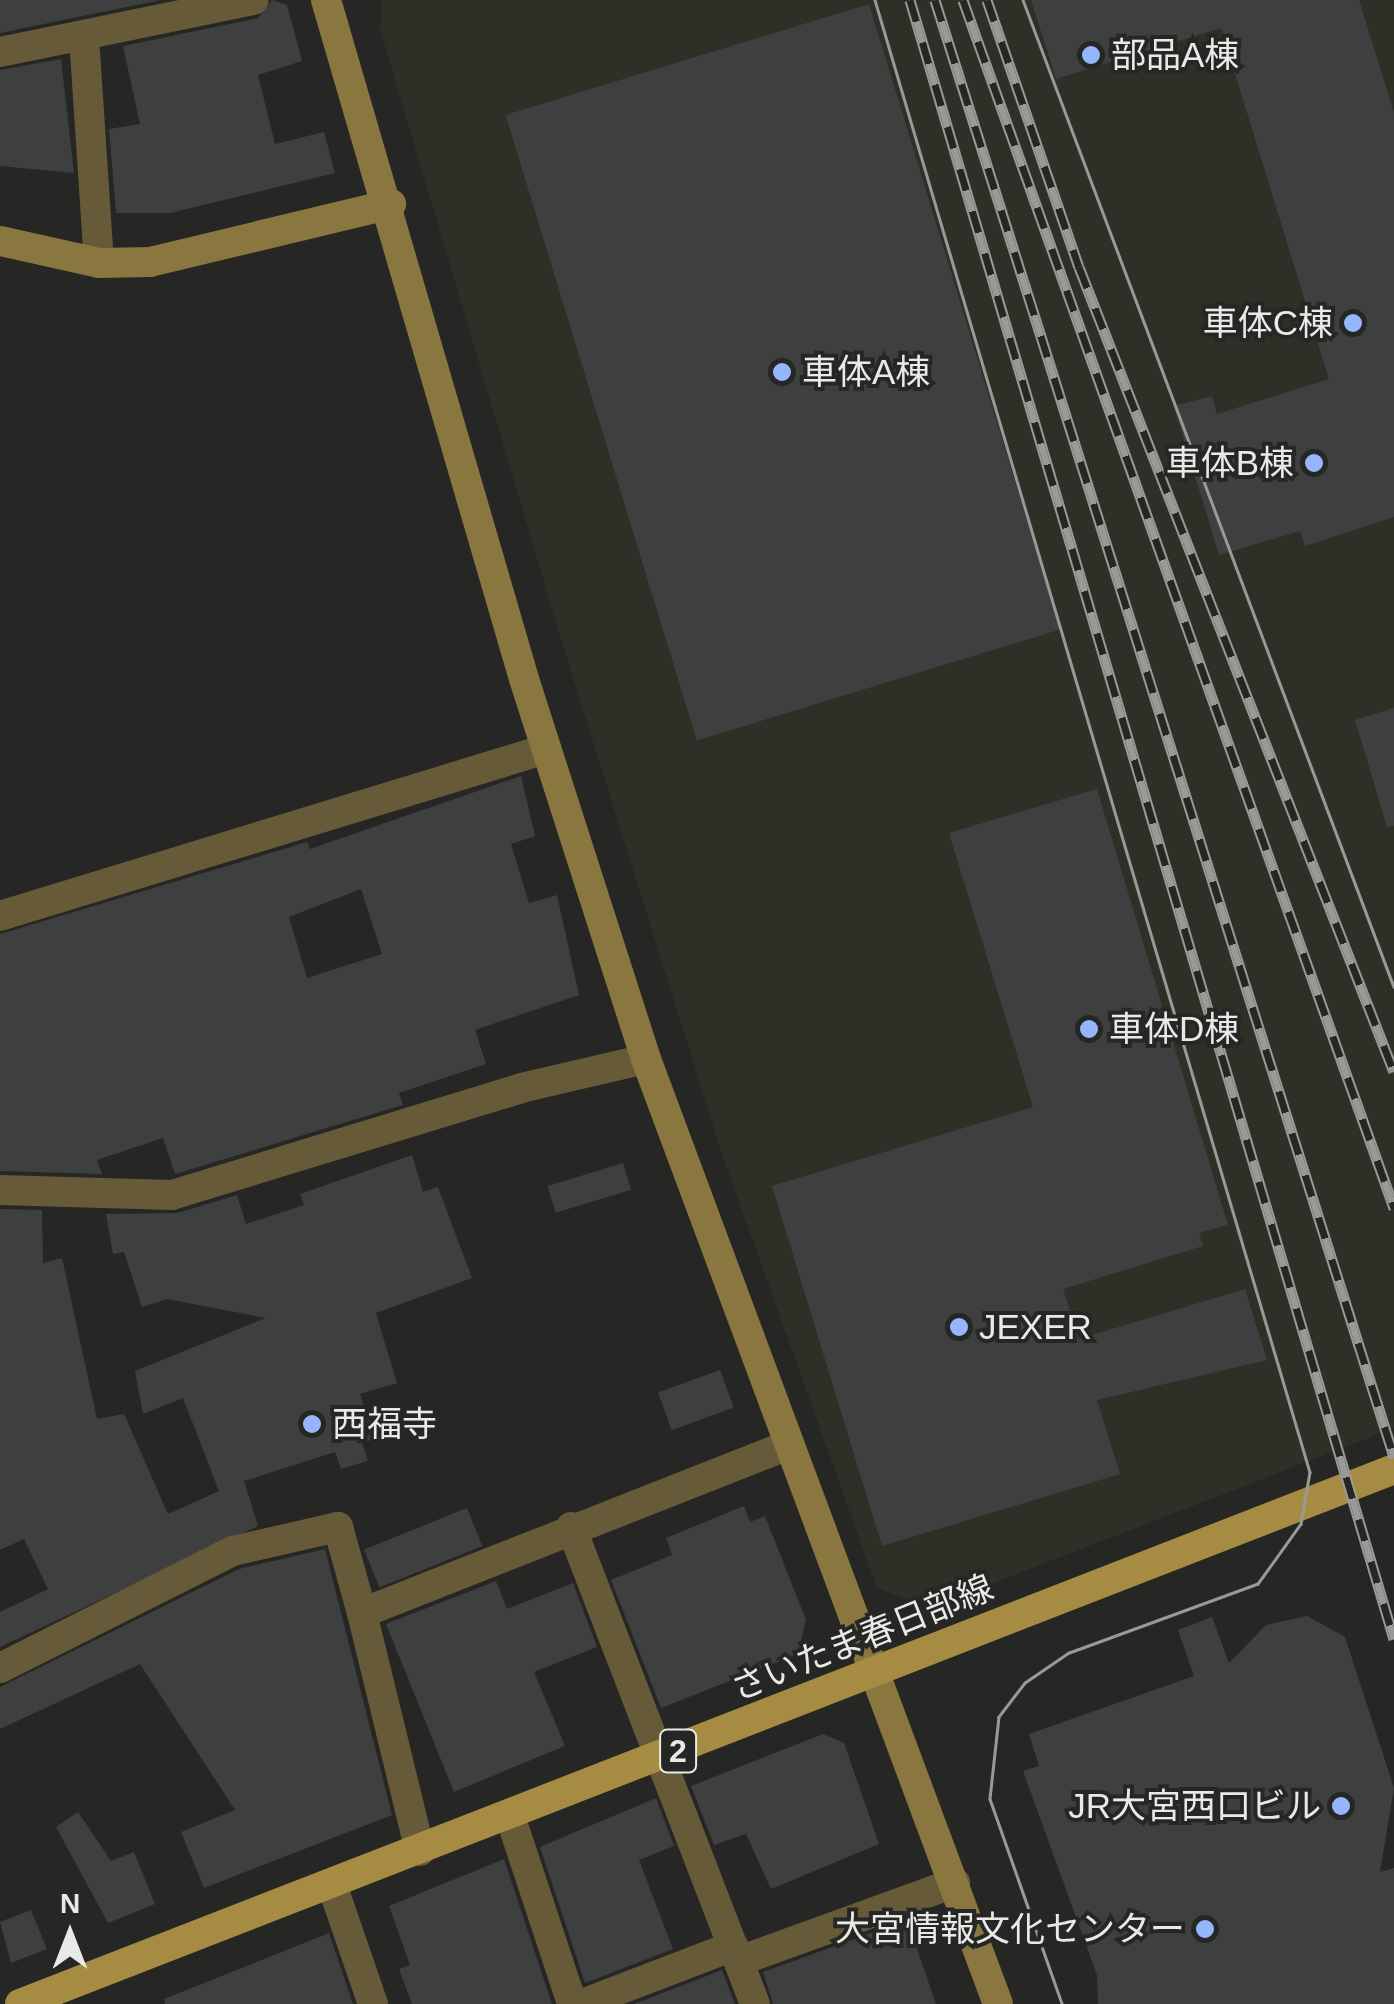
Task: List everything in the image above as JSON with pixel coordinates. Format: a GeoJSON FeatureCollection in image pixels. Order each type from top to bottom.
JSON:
{"type":"FeatureCollection","features":[{"type":"Feature","properties":{"kind":"main road","name":"さいたま春日部線"},"geometry":{"type":"LineString","coordinates":[[20,2004],[661,1758],[1394,1469]]}},
{"type":"Feature","properties":{"kind":"street"},"geometry":{"type":"LineString","coordinates":[[0,52],[254,0]]}},
{"type":"Feature","properties":{"kind":"street"},"geometry":{"type":"LineString","coordinates":[[326,0],[391,204],[546,749],[646,1059],[784,1446],[875,1673],[998,2004]]}},
{"type":"Feature","properties":{"kind":"street"},"geometry":{"type":"LineString","coordinates":[[84,37],[99,264]]}},
{"type":"Feature","properties":{"kind":"street"},"geometry":{"type":"LineString","coordinates":[[0,241],[99,264],[192,257],[391,204]]}},
{"type":"Feature","properties":{"kind":"street"},"geometry":{"type":"LineString","coordinates":[[0,916],[546,749]]}},
{"type":"Feature","properties":{"kind":"street"},"geometry":{"type":"LineString","coordinates":[[0,1190],[172,1195],[520,1088],[646,1059]]}},
{"type":"Feature","properties":{"kind":"street"},"geometry":{"type":"LineString","coordinates":[[362,1613],[571,1527],[784,1446]]}},
{"type":"Feature","properties":{"kind":"street"},"geometry":{"type":"LineString","coordinates":[[571,1527],[755,2004]]}},
{"type":"Feature","properties":{"kind":"street"},"geometry":{"type":"LineString","coordinates":[[0,1668],[233,1551],[338,1528],[420,1850]]}},
{"type":"Feature","properties":{"kind":"street"},"geometry":{"type":"LineString","coordinates":[[510,1816],[572,2004]]}},
{"type":"Feature","properties":{"kind":"street"},"geometry":{"type":"LineString","coordinates":[[582,2004],[955,1883]]}},
{"type":"Feature","properties":{"kind":"street"},"geometry":{"type":"LineString","coordinates":[[332,1886],[373,2004]]}},
{"type":"Feature","properties":{"kind":"shaded area"},"geometry":{"type":"Polygon","coordinates":[[[382,0],[1394,0],[1394,1428],[929,1608],[877,1588],[721,1151],[564,649],[380,29],[382,0]]]}},
{"type":"Feature","properties":{"kind":"building"},"geometry":{"type":"Polygon","coordinates":[[[0,0],[161,0],[0,33],[0,0]]]}},
{"type":"Feature","properties":{"kind":"building"},"geometry":{"type":"Polygon","coordinates":[[[272,0],[287,5],[302,61],[258,75],[275,144],[324,132],[335,173],[170,213],[116,213],[109,129],[140,124],[123,46],[258,18],[272,0]]]}},
{"type":"Feature","properties":{"kind":"building","name":"車体C棟"},"geometry":{"type":"Polygon","coordinates":[[[1031,0],[1359,0],[1394,113],[1394,517],[1305,546],[1300,531],[1219,555],[1174,406],[1212,396],[1217,414],[1329,379],[1221,28],[1056,79],[1031,0]]]}},
{"type":"Feature","properties":{"kind":"building","name":"車体A棟"},"geometry":{"type":"Polygon","coordinates":[[[869,4],[1060,629],[697,741],[506,115],[869,4]]]}},
{"type":"Feature","properties":{"kind":"building"},"geometry":{"type":"Polygon","coordinates":[[[61,59],[74,173],[0,166],[0,70],[61,59]]]}},
{"type":"Feature","properties":{"kind":"building"},"geometry":{"type":"Polygon","coordinates":[[[1394,708],[1394,826],[1387,827],[1355,720],[1394,708]]]}},
{"type":"Feature","properties":{"kind":"building"},"geometry":{"type":"Polygon","coordinates":[[[521,776],[535,836],[511,844],[529,903],[557,895],[579,995],[475,1030],[486,1064],[399,1093],[403,1105],[175,1174],[163,1138],[97,1160],[102,1174],[0,1171],[0,934],[307,842],[310,849],[521,776]],[[361,889],[289,917],[307,978],[382,954],[361,889]]]}},
{"type":"Feature","properties":{"kind":"building"},"geometry":{"type":"Polygon","coordinates":[[[1097,789],[1228,1225],[1199,1233],[1203,1246],[1063,1289],[1079,1339],[1245,1289],[1267,1360],[1097,1400],[1120,1474],[882,1546],[772,1186],[1033,1107],[949,833],[1097,789]]]}},
{"type":"Feature","properties":{"kind":"building"},"geometry":{"type":"Polygon","coordinates":[[[412,1155],[423,1192],[438,1187],[472,1278],[376,1313],[397,1383],[360,1394],[375,1439],[362,1443],[368,1461],[341,1469],[335,1452],[244,1481],[258,1526],[0,1647],[0,1612],[48,1589],[24,1539],[0,1550],[0,1209],[42,1210],[43,1263],[62,1258],[97,1419],[124,1414],[168,1514],[219,1491],[183,1398],[143,1414],[135,1371],[266,1318],[167,1299],[142,1307],[124,1252],[113,1254],[106,1214],[177,1213],[237,1195],[246,1224],[304,1205],[300,1194],[412,1155]]]}},
{"type":"Feature","properties":{"kind":"building"},"geometry":{"type":"Polygon","coordinates":[[[623,1163],[631,1190],[556,1213],[547,1186],[623,1163]]]}},
{"type":"Feature","properties":{"kind":"building"},"geometry":{"type":"Polygon","coordinates":[[[720,1370],[734,1408],[672,1430],[658,1393],[720,1370]]]}},
{"type":"Feature","properties":{"kind":"building"},"geometry":{"type":"Polygon","coordinates":[[[744,1506],[750,1522],[765,1516],[806,1620],[798,1654],[661,1708],[611,1580],[672,1555],[666,1538],[744,1506]]]}},
{"type":"Feature","properties":{"kind":"building"},"geometry":{"type":"Polygon","coordinates":[[[467,1508],[482,1546],[379,1588],[364,1550],[467,1508]]]}},
{"type":"Feature","properties":{"kind":"building"},"geometry":{"type":"Polygon","coordinates":[[[325,1549],[392,1815],[204,1888],[181,1832],[235,1810],[140,1664],[0,1729],[0,1687],[239,1569],[325,1549]]]}},
{"type":"Feature","properties":{"kind":"building"},"geometry":{"type":"Polygon","coordinates":[[[496,1581],[507,1609],[573,1583],[597,1647],[534,1672],[565,1746],[454,1792],[386,1624],[496,1581]]]}},
{"type":"Feature","properties":{"kind":"building"},"geometry":{"type":"Polygon","coordinates":[[[1307,1616],[1345,1637],[1394,1788],[1380,1872],[1394,1868],[1394,2004],[1098,2004],[1097,1975],[1023,1771],[1039,1766],[1029,1734],[1194,1676],[1178,1630],[1212,1617],[1229,1663],[1266,1625],[1307,1616]]]}},
{"type":"Feature","properties":{"kind":"building"},"geometry":{"type":"Polygon","coordinates":[[[823,1734],[844,1743],[879,1844],[771,1889],[746,1834],[714,1845],[691,1786],[823,1734]]]}},
{"type":"Feature","properties":{"kind":"building"},"geometry":{"type":"Polygon","coordinates":[[[656,1798],[674,1846],[639,1860],[673,1949],[585,1983],[540,1847],[656,1798]]]}},
{"type":"Feature","properties":{"kind":"building"},"geometry":{"type":"Polygon","coordinates":[[[78,1812],[111,1861],[134,1852],[155,1904],[108,1923],[56,1827],[78,1812]]]}},
{"type":"Feature","properties":{"kind":"building"},"geometry":{"type":"Polygon","coordinates":[[[504,1859],[552,2004],[412,2004],[399,1969],[410,1965],[389,1906],[504,1859]]]}},
{"type":"Feature","properties":{"kind":"building"},"geometry":{"type":"Polygon","coordinates":[[[31,1910],[47,1949],[11,1963],[0,1922],[31,1910]]]}},
{"type":"Feature","properties":{"kind":"building"},"geometry":{"type":"Polygon","coordinates":[[[907,1920],[936,2004],[773,2004],[763,1972],[907,1920]]]}},
{"type":"Feature","properties":{"kind":"building"},"geometry":{"type":"Polygon","coordinates":[[[329,1933],[353,2004],[165,2004],[164,1999],[329,1933]]]}},
{"type":"Feature","properties":{"kind":"building"},"geometry":{"type":"Polygon","coordinates":[[[722,1970],[735,2004],[634,2004],[722,1970]]]}},
{"type":"Feature","properties":{"kind":"tram line"},"geometry":{"type":"LineString","coordinates":[[875,0],[1310,1472],[1301,1524],[1258,1584],[1069,1653],[1025,1683],[999,1717],[990,1799],[1062,2004]]}},
{"type":"Feature","properties":{"kind":"tram line"},"geometry":{"type":"LineString","coordinates":[[1023,0],[1394,987]]}},
{"type":"Feature","properties":{"kind":"railway"},"geometry":{"type":"LineString","coordinates":[[910,0],[1394,1639]]}},
{"type":"Feature","properties":{"kind":"railway"},"geometry":{"type":"LineString","coordinates":[[935,0],[1394,1457]]}},
{"type":"Feature","properties":{"kind":"railway"},"geometry":{"type":"LineString","coordinates":[[963,0],[1394,1208]]}},
{"type":"Feature","properties":{"kind":"railway"},"geometry":{"type":"LineString","coordinates":[[987,0],[1079,267],[1394,1072]]}},
{"type":"Feature","properties":{"kind":"place","name":"部品A棟"},"geometry":{"type":"Point","coordinates":[1091,55]}},
{"type":"Feature","properties":{"kind":"place","name":"車体C棟"},"geometry":{"type":"Point","coordinates":[1353,323]}},
{"type":"Feature","properties":{"kind":"place","name":"車体A棟"},"geometry":{"type":"Point","coordinates":[782,372]}},
{"type":"Feature","properties":{"kind":"place","name":"車体B棟"},"geometry":{"type":"Point","coordinates":[1314,463]}},
{"type":"Feature","properties":{"kind":"place","name":"車体D棟"},"geometry":{"type":"Point","coordinates":[1089,1029]}},
{"type":"Feature","properties":{"kind":"place","name":"JEXER"},"geometry":{"type":"Point","coordinates":[959,1327]}},
{"type":"Feature","properties":{"kind":"place","name":"西福寺"},"geometry":{"type":"Point","coordinates":[312,1424]}},
{"type":"Feature","properties":{"kind":"place","name":"JR大宮西口ビル"},"geometry":{"type":"Point","coordinates":[1341,1806]}},
{"type":"Feature","properties":{"kind":"place","name":"大宮情報文化センター"},"geometry":{"type":"Point","coordinates":[1205,1929]}}]}
